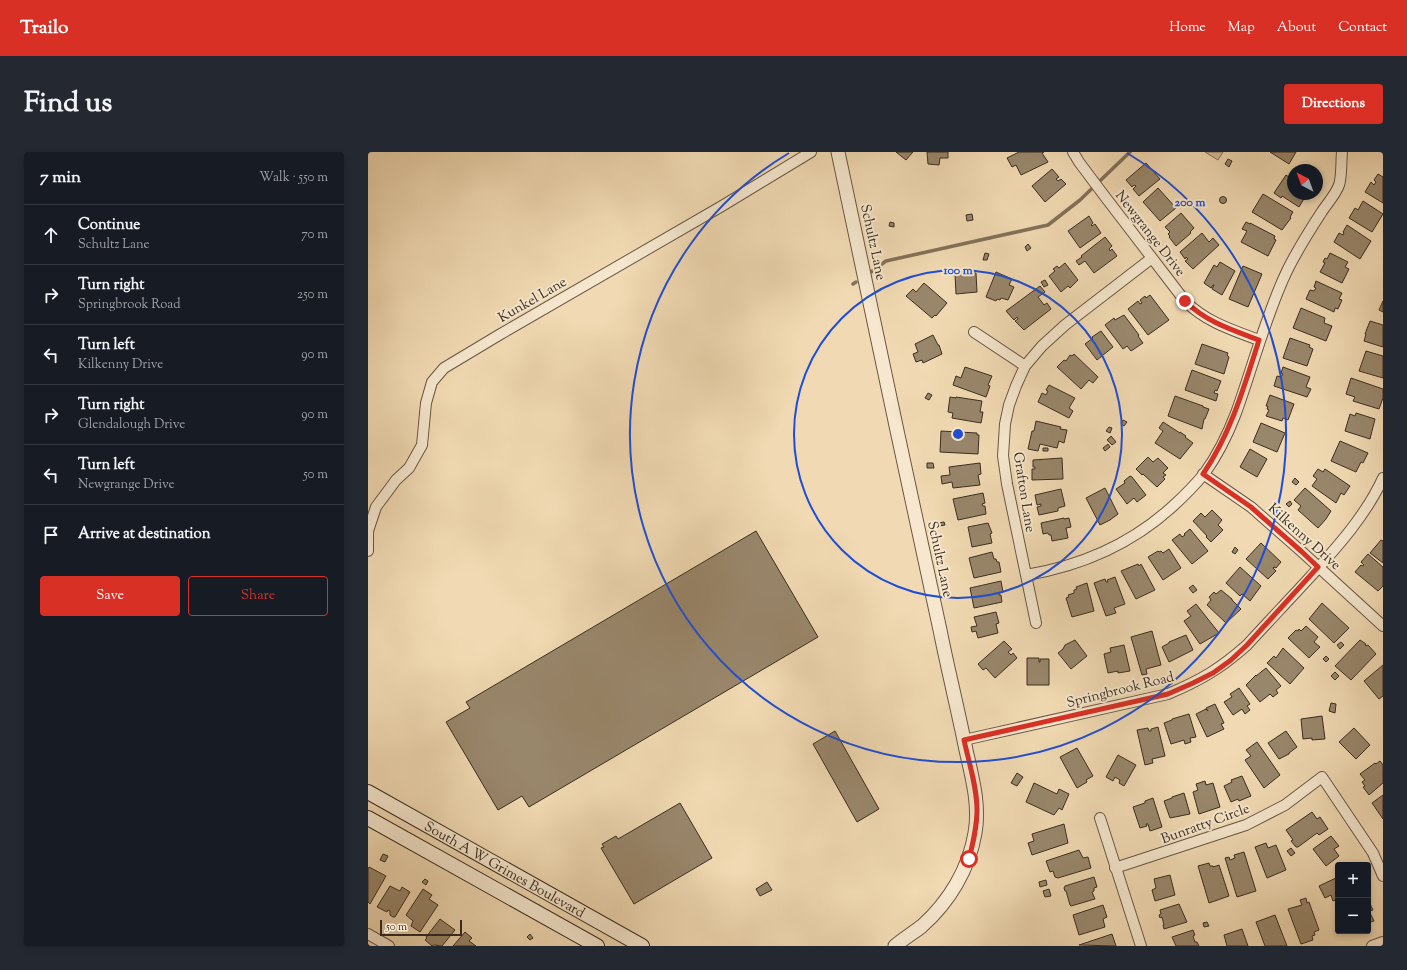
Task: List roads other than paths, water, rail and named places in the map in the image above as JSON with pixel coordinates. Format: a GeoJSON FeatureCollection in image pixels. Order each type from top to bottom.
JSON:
{"type":"FeatureCollection","features":[{"type":"Feature","properties":{"kind":"main road","name":"South A W Grimes Boulevard"},"geometry":{"type":"LineString","coordinates":[[368,792],[501,867],[626,942],[642,946]]}},
{"type":"Feature","properties":{"kind":"main road","name":"South A W Grimes Boulevard"},"geometry":{"type":"LineString","coordinates":[[368,818],[597,946]]}},
{"type":"Feature","properties":{"kind":"main road"},"geometry":{"type":"LineString","coordinates":[[491,887],[501,867]]}},
{"type":"Feature","properties":{"kind":"street","name":"Kunkel Lane"},"geometry":{"type":"LineString","coordinates":[[368,551],[368,531],[376,507],[396,480],[409,468],[422,445],[426,403],[432,382],[444,368],[722,206],[811,152]]}},
{"type":"Feature","properties":{"kind":"street","name":"Schultz Lane"},"geometry":{"type":"LineString","coordinates":[[838,152],[940,634],[974,787],[977,810],[975,832],[969,859],[955,887],[940,908],[921,927],[895,946]]}},
{"type":"Feature","properties":{"kind":"street","name":"Newgrange Drive"},"geometry":{"type":"LineString","coordinates":[[1073,152],[1106,198],[1185,301],[1194,310],[1215,323],[1259,340]]}},
{"type":"Feature","properties":{"kind":"street"},"geometry":{"type":"LineString","coordinates":[[1026,575],[1068,566],[1092,558],[1116,547],[1140,533],[1161,517],[1188,493],[1203,474],[1214,459],[1236,413],[1259,340],[1286,273],[1306,236],[1339,185],[1342,152]]}},
{"type":"Feature","properties":{"kind":"street","name":"Grafton Lane"},"geometry":{"type":"LineString","coordinates":[[1036,623],[1007,484],[1003,456],[1005,424],[1009,405],[1025,366],[1042,346],[1065,325],[1152,258]]}},
{"type":"Feature","properties":{"kind":"street"},"geometry":{"type":"LineString","coordinates":[[974,332],[1025,366]]}},
{"type":"Feature","properties":{"kind":"street","name":"Kilkenny Drive"},"geometry":{"type":"LineString","coordinates":[[1203,474],[1251,507],[1383,626]]}},
{"type":"Feature","properties":{"kind":"street","name":"Springbrook Road"},"geometry":{"type":"LineString","coordinates":[[964,740],[1168,694],[1213,673],[1231,660],[1247,645],[1359,520],[1383,478]]}},
{"type":"Feature","properties":{"kind":"street","name":"Bunratty Circle"},"geometry":{"type":"LineString","coordinates":[[1115,868],[1246,825],[1285,805],[1322,777],[1373,853],[1383,876]]}},
{"type":"Feature","properties":{"kind":"street"},"geometry":{"type":"LineString","coordinates":[[1100,818],[1141,946]]}},
{"type":"Feature","properties":{"kind":"street"},"geometry":{"type":"LineString","coordinates":[[368,934],[389,946]]}},
{"type":"Feature","properties":{"kind":"street"},"geometry":{"type":"LineString","coordinates":[[1372,946],[1383,942]]}},
{"type":"Feature","properties":{"kind":"waterway"},"geometry":{"type":"LineString","coordinates":[[871,272],[886,261],[1048,225],[1080,200],[1130,152]]}}]}
